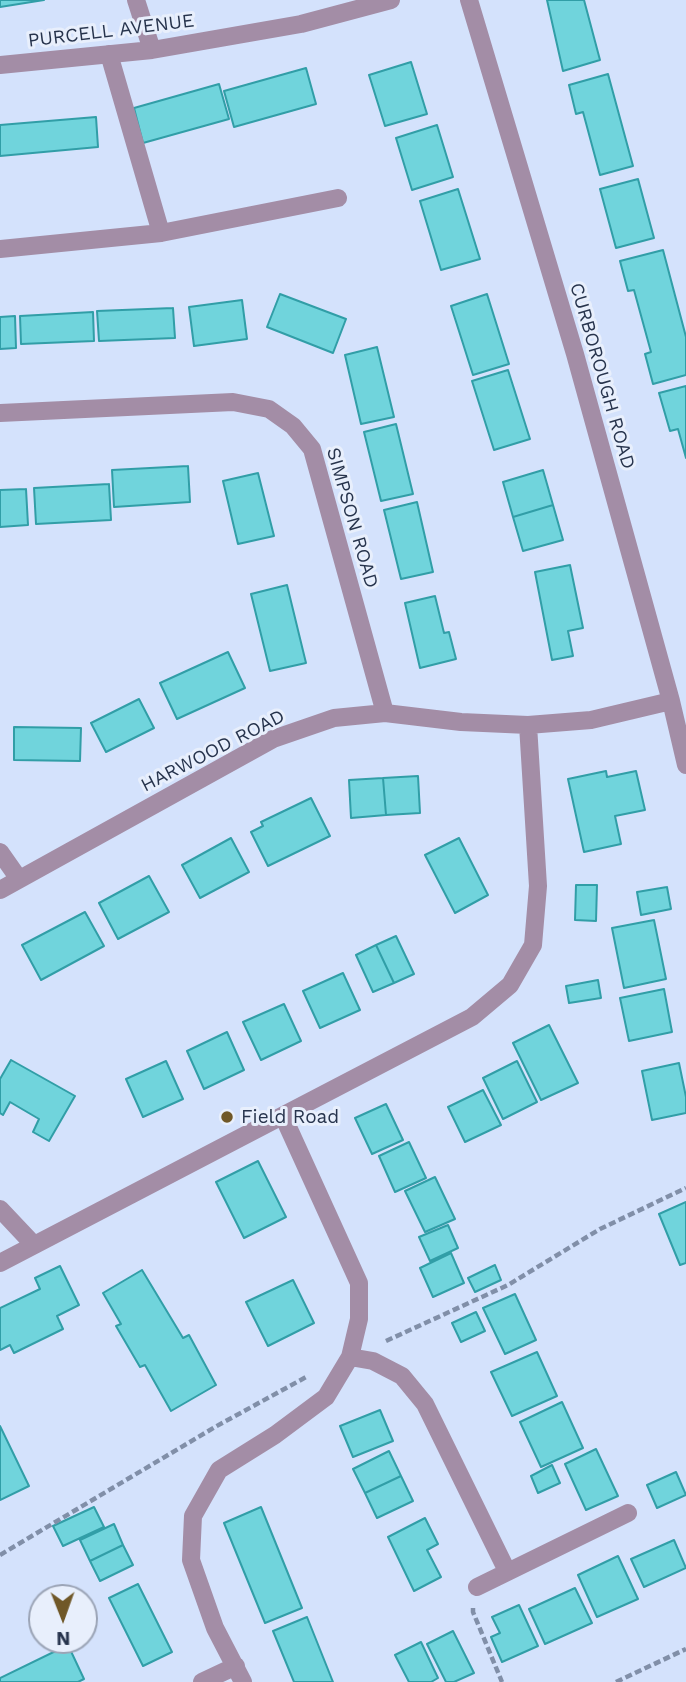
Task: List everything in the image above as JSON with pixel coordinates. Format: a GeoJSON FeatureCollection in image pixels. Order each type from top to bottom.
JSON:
{"type":"FeatureCollection","features":[{"type":"Feature","properties":{"kind":"street"},"geometry":{"type":"LineString","coordinates":[[136,0],[152,50]]}},
{"type":"Feature","properties":{"kind":"street","name":"PURCELL AVENUE"},"geometry":{"type":"LineString","coordinates":[[0,65],[152,50],[301,24],[391,0]]}},
{"type":"Feature","properties":{"kind":"street","name":"CURBOROUGH ROAD"},"geometry":{"type":"LineString","coordinates":[[470,0],[575,354],[671,701],[686,765]]}},
{"type":"Feature","properties":{"kind":"street"},"geometry":{"type":"LineString","coordinates":[[109,54],[160,233]]}},
{"type":"Feature","properties":{"kind":"street"},"geometry":{"type":"LineString","coordinates":[[0,249],[160,233],[338,198]]}},
{"type":"Feature","properties":{"kind":"street","name":"SIMPSON ROAD"},"geometry":{"type":"LineString","coordinates":[[0,413],[233,402],[269,409],[293,426],[312,449],[385,713]]}},
{"type":"Feature","properties":{"kind":"street","name":"HARWOOD ROAD"},"geometry":{"type":"LineString","coordinates":[[0,890],[273,739],[334,718],[385,713],[461,722],[528,725],[591,720],[671,701]]}},
{"type":"Feature","properties":{"kind":"street"},"geometry":{"type":"LineString","coordinates":[[0,1263],[472,1017],[510,985],[533,945],[538,886],[528,725]]}},
{"type":"Feature","properties":{"kind":"street"},"geometry":{"type":"LineString","coordinates":[[0,852],[19,879]]}},
{"type":"Feature","properties":{"kind":"street"},"geometry":{"type":"LineString","coordinates":[[202,1682],[239,1674],[215,1628],[191,1560],[193,1516],[219,1470],[275,1435],[326,1397],[350,1357],[359,1319],[359,1283],[283,1116]]}},
{"type":"Feature","properties":{"kind":"street"},"geometry":{"type":"LineString","coordinates":[[0,1209],[34,1245]]}},
{"type":"Feature","properties":{"kind":"street"},"geometry":{"type":"LineString","coordinates":[[350,1357],[373,1361],[402,1376],[425,1404],[507,1571]]}},
{"type":"Feature","properties":{"kind":"street"},"geometry":{"type":"LineString","coordinates":[[477,1587],[628,1513]]}},
{"type":"Feature","properties":{"kind":"path"},"geometry":{"type":"LineString","coordinates":[[350,1357],[508,1284],[600,1229],[686,1188]]}},
{"type":"Feature","properties":{"kind":"path"},"geometry":{"type":"LineString","coordinates":[[0,1555],[215,1427],[311,1375]]}},
{"type":"Feature","properties":{"kind":"path"},"geometry":{"type":"LineString","coordinates":[[477,1587],[473,1612],[502,1682]]}},
{"type":"Feature","properties":{"kind":"path"},"geometry":{"type":"LineString","coordinates":[[616,1682],[686,1649]]}},
{"type":"Feature","properties":{"kind":"building"},"geometry":{"type":"Polygon","coordinates":[[[0,0],[44,0],[0,7],[0,0]]]}},
{"type":"Feature","properties":{"kind":"building"},"geometry":{"type":"Polygon","coordinates":[[[547,0],[584,0],[600,60],[563,71],[547,0]]]}},
{"type":"Feature","properties":{"kind":"building"},"geometry":{"type":"Polygon","coordinates":[[[411,62],[427,114],[385,126],[369,75],[411,62]]]}},
{"type":"Feature","properties":{"kind":"building"},"geometry":{"type":"Polygon","coordinates":[[[306,68],[316,104],[234,127],[224,91],[306,68]]]}},
{"type":"Feature","properties":{"kind":"building"},"geometry":{"type":"Polygon","coordinates":[[[608,74],[633,166],[600,175],[583,112],[576,114],[569,85],[608,74]]]}},
{"type":"Feature","properties":{"kind":"building"},"geometry":{"type":"Polygon","coordinates":[[[219,84],[229,119],[143,143],[134,108],[219,84]]]}},
{"type":"Feature","properties":{"kind":"building"},"geometry":{"type":"Polygon","coordinates":[[[96,117],[98,147],[0,156],[0,125],[96,117]]]}},
{"type":"Feature","properties":{"kind":"building"},"geometry":{"type":"Polygon","coordinates":[[[437,125],[453,177],[412,190],[396,138],[437,125]]]}},
{"type":"Feature","properties":{"kind":"building"},"geometry":{"type":"Polygon","coordinates":[[[638,179],[654,238],[616,248],[600,189],[638,179]]]}},
{"type":"Feature","properties":{"kind":"building"},"geometry":{"type":"Polygon","coordinates":[[[458,189],[480,259],[441,270],[420,201],[458,189]]]}},
{"type":"Feature","properties":{"kind":"building"},"geometry":{"type":"Polygon","coordinates":[[[663,250],[686,337],[686,375],[653,384],[645,354],[651,352],[634,290],[628,291],[620,261],[663,250]]]}},
{"type":"Feature","properties":{"kind":"building"},"geometry":{"type":"Polygon","coordinates":[[[280,294],[346,319],[333,353],[267,327],[280,294]]]}},
{"type":"Feature","properties":{"kind":"building"},"geometry":{"type":"Polygon","coordinates":[[[487,294],[509,364],[473,375],[451,306],[487,294]]]}},
{"type":"Feature","properties":{"kind":"building"},"geometry":{"type":"Polygon","coordinates":[[[242,300],[247,339],[194,346],[189,307],[242,300]]]}},
{"type":"Feature","properties":{"kind":"building"},"geometry":{"type":"Polygon","coordinates":[[[173,308],[175,338],[99,341],[97,311],[173,308]]]}},
{"type":"Feature","properties":{"kind":"building"},"geometry":{"type":"Polygon","coordinates":[[[93,312],[94,341],[21,344],[20,316],[93,312]]]}},
{"type":"Feature","properties":{"kind":"building"},"geometry":{"type":"Polygon","coordinates":[[[15,316],[16,348],[0,349],[0,317],[15,316]]]}},
{"type":"Feature","properties":{"kind":"building"},"geometry":{"type":"Polygon","coordinates":[[[377,347],[394,417],[361,424],[345,355],[377,347]]]}},
{"type":"Feature","properties":{"kind":"building"},"geometry":{"type":"Polygon","coordinates":[[[508,370],[530,439],[494,450],[472,381],[508,370]]]}},
{"type":"Feature","properties":{"kind":"building"},"geometry":{"type":"Polygon","coordinates":[[[686,386],[686,458],[678,429],[670,431],[659,393],[686,386]]]}},
{"type":"Feature","properties":{"kind":"building"},"geometry":{"type":"Polygon","coordinates":[[[396,424],[413,494],[381,501],[364,432],[396,424]]]}},
{"type":"Feature","properties":{"kind":"building"},"geometry":{"type":"Polygon","coordinates":[[[188,466],[190,502],[114,507],[112,470],[188,466]]]}},
{"type":"Feature","properties":{"kind":"building"},"geometry":{"type":"Polygon","coordinates":[[[543,470],[553,505],[513,517],[503,482],[543,470]]]}},
{"type":"Feature","properties":{"kind":"building"},"geometry":{"type":"Polygon","coordinates":[[[258,473],[274,536],[238,544],[223,481],[258,473]]]}},
{"type":"Feature","properties":{"kind":"building"},"geometry":{"type":"Polygon","coordinates":[[[109,484],[111,520],[36,524],[34,488],[109,484]]]}},
{"type":"Feature","properties":{"kind":"building"},"geometry":{"type":"Polygon","coordinates":[[[26,489],[28,525],[0,527],[0,490],[26,489]]]}},
{"type":"Feature","properties":{"kind":"building"},"geometry":{"type":"Polygon","coordinates":[[[417,502],[433,572],[401,579],[384,510],[417,502]]]}},
{"type":"Feature","properties":{"kind":"building"},"geometry":{"type":"Polygon","coordinates":[[[553,505],[563,540],[523,551],[513,517],[553,505]]]}},
{"type":"Feature","properties":{"kind":"building"},"geometry":{"type":"Polygon","coordinates":[[[570,565],[583,628],[568,631],[573,656],[552,660],[535,572],[570,565]]]}},
{"type":"Feature","properties":{"kind":"building"},"geometry":{"type":"Polygon","coordinates":[[[287,585],[306,663],[270,671],[251,594],[287,585]]]}},
{"type":"Feature","properties":{"kind":"building"},"geometry":{"type":"Polygon","coordinates":[[[435,596],[444,633],[449,632],[456,659],[420,668],[405,603],[435,596]]]}},
{"type":"Feature","properties":{"kind":"building"},"geometry":{"type":"Polygon","coordinates":[[[228,652],[245,688],[177,719],[160,683],[228,652]]]}},
{"type":"Feature","properties":{"kind":"building"},"geometry":{"type":"Polygon","coordinates":[[[139,699],[154,728],[106,752],[91,723],[139,699]]]}},
{"type":"Feature","properties":{"kind":"building"},"geometry":{"type":"Polygon","coordinates":[[[14,727],[81,728],[80,761],[14,760],[14,727]]]}},
{"type":"Feature","properties":{"kind":"building"},"geometry":{"type":"Polygon","coordinates":[[[606,771],[607,777],[636,771],[645,810],[615,816],[621,844],[584,852],[568,779],[606,771]]]}},
{"type":"Feature","properties":{"kind":"building"},"geometry":{"type":"Polygon","coordinates":[[[418,776],[420,813],[386,815],[383,778],[418,776]]]}},
{"type":"Feature","properties":{"kind":"building"},"geometry":{"type":"Polygon","coordinates":[[[383,778],[386,815],[351,818],[349,780],[383,778]]]}},
{"type":"Feature","properties":{"kind":"building"},"geometry":{"type":"Polygon","coordinates":[[[311,798],[330,836],[268,866],[251,832],[263,826],[261,822],[311,798]]]}},
{"type":"Feature","properties":{"kind":"building"},"geometry":{"type":"Polygon","coordinates":[[[231,838],[249,872],[200,898],[182,865],[231,838]]]}},
{"type":"Feature","properties":{"kind":"building"},"geometry":{"type":"Polygon","coordinates":[[[459,838],[488,895],[455,913],[425,855],[459,838]]]}},
{"type":"Feature","properties":{"kind":"building"},"geometry":{"type":"Polygon","coordinates":[[[149,876],[169,912],[118,939],[99,903],[149,876]]]}},
{"type":"Feature","properties":{"kind":"building"},"geometry":{"type":"Polygon","coordinates":[[[576,885],[597,885],[596,921],[575,920],[576,885]]]}},
{"type":"Feature","properties":{"kind":"building"},"geometry":{"type":"Polygon","coordinates":[[[667,887],[671,909],[641,915],[637,892],[667,887]]]}},
{"type":"Feature","properties":{"kind":"building"},"geometry":{"type":"Polygon","coordinates":[[[85,912],[104,946],[41,980],[22,945],[85,912]]]}},
{"type":"Feature","properties":{"kind":"building"},"geometry":{"type":"Polygon","coordinates":[[[654,920],[666,979],[624,988],[612,928],[654,920]]]}},
{"type":"Feature","properties":{"kind":"building"},"geometry":{"type":"Polygon","coordinates":[[[396,936],[414,974],[394,983],[376,945],[396,936]]]}},
{"type":"Feature","properties":{"kind":"building"},"geometry":{"type":"Polygon","coordinates":[[[376,945],[394,983],[373,992],[356,955],[376,945]]]}},
{"type":"Feature","properties":{"kind":"building"},"geometry":{"type":"Polygon","coordinates":[[[343,973],[360,1010],[320,1028],[303,991],[343,973]]]}},
{"type":"Feature","properties":{"kind":"building"},"geometry":{"type":"Polygon","coordinates":[[[598,980],[601,998],[569,1003],[566,986],[598,980]]]}},
{"type":"Feature","properties":{"kind":"building"},"geometry":{"type":"Polygon","coordinates":[[[664,989],[672,1032],[629,1041],[620,998],[664,989]]]}},
{"type":"Feature","properties":{"kind":"building"},"geometry":{"type":"Polygon","coordinates":[[[284,1004],[301,1041],[261,1060],[243,1022],[284,1004]]]}},
{"type":"Feature","properties":{"kind":"building"},"geometry":{"type":"Polygon","coordinates":[[[549,1025],[578,1083],[541,1100],[513,1043],[549,1025]]]}},
{"type":"Feature","properties":{"kind":"building"},"geometry":{"type":"Polygon","coordinates":[[[227,1032],[244,1070],[204,1089],[187,1051],[227,1032]]]}},
{"type":"Feature","properties":{"kind":"building"},"geometry":{"type":"Polygon","coordinates":[[[11,1060],[75,1096],[49,1141],[33,1132],[39,1119],[10,1102],[3,1115],[0,1113],[0,1079],[11,1060]]]}},
{"type":"Feature","properties":{"kind":"building"},"geometry":{"type":"Polygon","coordinates":[[[166,1061],[183,1099],[143,1117],[126,1079],[166,1061]]]}},
{"type":"Feature","properties":{"kind":"building"},"geometry":{"type":"Polygon","coordinates":[[[517,1061],[537,1102],[503,1119],[483,1078],[517,1061]]]}},
{"type":"Feature","properties":{"kind":"building"},"geometry":{"type":"Polygon","coordinates":[[[679,1063],[686,1097],[686,1113],[652,1120],[642,1071],[679,1063]]]}},
{"type":"Feature","properties":{"kind":"building"},"geometry":{"type":"Polygon","coordinates":[[[483,1090],[501,1125],[465,1142],[448,1107],[483,1090]]]}},
{"type":"Feature","properties":{"kind":"building"},"geometry":{"type":"Polygon","coordinates":[[[386,1104],[403,1140],[372,1154],[355,1118],[386,1104]]]}},
{"type":"Feature","properties":{"kind":"building"},"geometry":{"type":"Polygon","coordinates":[[[409,1142],[426,1178],[395,1192],[379,1156],[409,1142]]]}},
{"type":"Feature","properties":{"kind":"building"},"geometry":{"type":"Polygon","coordinates":[[[258,1161],[286,1217],[244,1238],[216,1182],[258,1161]]]}},
{"type":"Feature","properties":{"kind":"building"},"geometry":{"type":"Polygon","coordinates":[[[435,1177],[455,1219],[425,1232],[405,1191],[435,1177]]]}},
{"type":"Feature","properties":{"kind":"building"},"geometry":{"type":"Polygon","coordinates":[[[686,1202],[686,1263],[680,1265],[659,1214],[686,1202]]]}},
{"type":"Feature","properties":{"kind":"building"},"geometry":{"type":"Polygon","coordinates":[[[448,1225],[458,1248],[430,1261],[419,1237],[448,1225]]]}},
{"type":"Feature","properties":{"kind":"building"},"geometry":{"type":"Polygon","coordinates":[[[451,1253],[464,1283],[433,1297],[420,1268],[451,1253]]]}},
{"type":"Feature","properties":{"kind":"building"},"geometry":{"type":"Polygon","coordinates":[[[495,1265],[501,1280],[475,1292],[468,1278],[495,1265]]]}},
{"type":"Feature","properties":{"kind":"building"},"geometry":{"type":"Polygon","coordinates":[[[60,1266],[79,1305],[57,1316],[63,1329],[14,1353],[10,1345],[0,1350],[0,1308],[40,1289],[35,1278],[60,1266]]]}},
{"type":"Feature","properties":{"kind":"building"},"geometry":{"type":"Polygon","coordinates":[[[142,1270],[183,1338],[189,1335],[216,1385],[171,1411],[145,1365],[140,1367],[116,1326],[121,1324],[103,1293],[142,1270]]]}},
{"type":"Feature","properties":{"kind":"building"},"geometry":{"type":"Polygon","coordinates":[[[293,1280],[314,1323],[268,1346],[246,1302],[293,1280]]]}},
{"type":"Feature","properties":{"kind":"building"},"geometry":{"type":"Polygon","coordinates":[[[515,1294],[536,1340],[505,1354],[483,1308],[515,1294]]]}},
{"type":"Feature","properties":{"kind":"building"},"geometry":{"type":"Polygon","coordinates":[[[476,1312],[485,1331],[461,1342],[452,1323],[476,1312]]]}},
{"type":"Feature","properties":{"kind":"building"},"geometry":{"type":"Polygon","coordinates":[[[537,1352],[557,1396],[512,1416],[491,1372],[537,1352]]]}},
{"type":"Feature","properties":{"kind":"building"},"geometry":{"type":"Polygon","coordinates":[[[562,1402],[583,1448],[541,1467],[520,1422],[562,1402]]]}},
{"type":"Feature","properties":{"kind":"building"},"geometry":{"type":"Polygon","coordinates":[[[380,1410],[393,1441],[353,1457],[340,1426],[380,1410]]]}},
{"type":"Feature","properties":{"kind":"building"},"geometry":{"type":"Polygon","coordinates":[[[0,1426],[29,1486],[0,1500],[0,1426]]]}},
{"type":"Feature","properties":{"kind":"building"},"geometry":{"type":"Polygon","coordinates":[[[596,1449],[618,1496],[586,1510],[565,1464],[596,1449]]]}},
{"type":"Feature","properties":{"kind":"building"},"geometry":{"type":"Polygon","coordinates":[[[389,1451],[401,1476],[365,1493],[353,1469],[389,1451]]]}},
{"type":"Feature","properties":{"kind":"building"},"geometry":{"type":"Polygon","coordinates":[[[552,1465],[560,1483],[538,1493],[531,1476],[552,1465]]]}},
{"type":"Feature","properties":{"kind":"building"},"geometry":{"type":"Polygon","coordinates":[[[676,1472],[686,1495],[657,1508],[647,1485],[676,1472]]]}},
{"type":"Feature","properties":{"kind":"building"},"geometry":{"type":"Polygon","coordinates":[[[401,1476],[413,1501],[377,1518],[365,1493],[401,1476]]]}},
{"type":"Feature","properties":{"kind":"building"},"geometry":{"type":"Polygon","coordinates":[[[94,1507],[104,1527],[63,1546],[53,1526],[94,1507]]]}},
{"type":"Feature","properties":{"kind":"building"},"geometry":{"type":"Polygon","coordinates":[[[261,1507],[302,1608],[265,1623],[224,1523],[261,1507]]]}},
{"type":"Feature","properties":{"kind":"building"},"geometry":{"type":"Polygon","coordinates":[[[425,1518],[438,1544],[427,1550],[441,1577],[414,1591],[388,1537],[425,1518]]]}},
{"type":"Feature","properties":{"kind":"building"},"geometry":{"type":"Polygon","coordinates":[[[114,1524],[123,1545],[90,1561],[80,1540],[114,1524]]]}},
{"type":"Feature","properties":{"kind":"building"},"geometry":{"type":"Polygon","coordinates":[[[674,1540],[686,1568],[644,1587],[631,1559],[674,1540]]]}},
{"type":"Feature","properties":{"kind":"building"},"geometry":{"type":"Polygon","coordinates":[[[123,1545],[133,1565],[100,1581],[90,1561],[123,1545]]]}},
{"type":"Feature","properties":{"kind":"building"},"geometry":{"type":"Polygon","coordinates":[[[618,1556],[638,1599],[597,1617],[578,1575],[618,1556]]]}},
{"type":"Feature","properties":{"kind":"building"},"geometry":{"type":"Polygon","coordinates":[[[138,1584],[172,1652],[143,1666],[109,1598],[138,1584]]]}},
{"type":"Feature","properties":{"kind":"building"},"geometry":{"type":"Polygon","coordinates":[[[575,1588],[592,1623],[545,1644],[529,1609],[575,1588]]]}},
{"type":"Feature","properties":{"kind":"building"},"geometry":{"type":"Polygon","coordinates":[[[519,1605],[538,1646],[502,1662],[491,1637],[500,1633],[492,1617],[519,1605]]]}},
{"type":"Feature","properties":{"kind":"building"},"geometry":{"type":"Polygon","coordinates":[[[307,1617],[333,1682],[294,1682],[273,1631],[307,1617]]]}},
{"type":"Feature","properties":{"kind":"building"},"geometry":{"type":"Polygon","coordinates":[[[453,1631],[474,1673],[454,1682],[446,1682],[427,1644],[453,1631]]]}},
{"type":"Feature","properties":{"kind":"building"},"geometry":{"type":"Polygon","coordinates":[[[421,1642],[438,1678],[431,1682],[409,1682],[395,1655],[421,1642]]]}},
{"type":"Feature","properties":{"kind":"building"},"geometry":{"type":"Polygon","coordinates":[[[49,1654],[72,1654],[84,1679],[78,1682],[0,1682],[0,1678],[49,1654]]]}},
{"type":"Feature","properties":{"kind":"place","name":"Field Road"},"geometry":{"type":"Point","coordinates":[227,1117]}}]}
